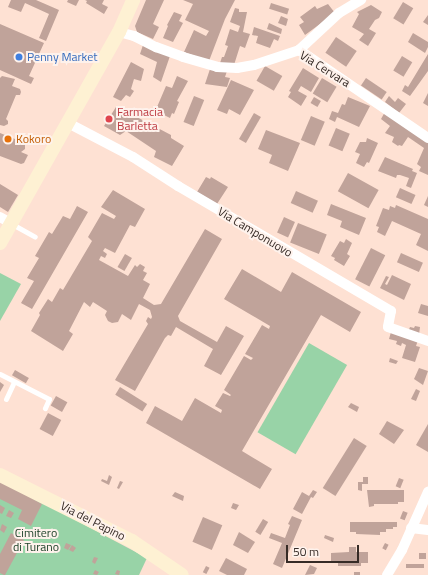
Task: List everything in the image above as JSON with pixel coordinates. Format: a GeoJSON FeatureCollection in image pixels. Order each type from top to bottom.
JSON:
{"type":"FeatureCollection","features":[{"type":"Feature","properties":{"kind":"main road"},"geometry":{"type":"LineString","coordinates":[[0,243],[6,220],[68,123],[119,32],[133,0]]}},
{"type":"Feature","properties":{"kind":"main road","name":"Via del Papino"},"geometry":{"type":"LineString","coordinates":[[0,475],[132,541],[182,575]]}},
{"type":"Feature","properties":{"kind":"street"},"geometry":{"type":"LineString","coordinates":[[299,50],[339,12],[361,0]]}},
{"type":"Feature","properties":{"kind":"street","name":"Via Cervara"},"geometry":{"type":"LineString","coordinates":[[119,32],[134,36],[156,47],[183,57],[218,67],[237,68],[254,65],[299,50],[428,138]]}},
{"type":"Feature","properties":{"kind":"street","name":"Via Camponuovo"},"geometry":{"type":"LineString","coordinates":[[68,123],[133,157],[198,198],[391,311],[388,327],[428,341]]}},
{"type":"Feature","properties":{"kind":"street"},"geometry":{"type":"LineString","coordinates":[[387,575],[402,550],[428,492]]}},
{"type":"Feature","properties":{"kind":"street"},"geometry":{"type":"LineString","coordinates":[[411,528],[428,530]]}},
{"type":"Feature","properties":{"kind":"lane"},"geometry":{"type":"LineString","coordinates":[[6,220],[35,237]]}},
{"type":"Feature","properties":{"kind":"lane"},"geometry":{"type":"LineString","coordinates":[[0,374],[49,399],[45,408]]}},
{"type":"Feature","properties":{"kind":"lane"},"geometry":{"type":"LineString","coordinates":[[6,399],[14,382]]}},
{"type":"Feature","properties":{"kind":"green space"},"geometry":{"type":"Polygon","coordinates":[[[0,273],[21,284],[0,321],[0,273]]]}},
{"type":"Feature","properties":{"kind":"green space"},"geometry":{"type":"Polygon","coordinates":[[[309,343],[347,365],[296,454],[258,432],[309,343]]]}},
{"type":"Feature","properties":{"kind":"green space","name":"Cimitero di Turano"},"geometry":{"type":"Polygon","coordinates":[[[0,480],[147,558],[139,575],[0,575],[0,480]]]}},
{"type":"Feature","properties":{"kind":"building"},"geometry":{"type":"Polygon","coordinates":[[[11,0],[36,0],[59,10],[46,41],[39,38],[49,14],[25,3],[21,12],[8,7],[11,0]]]}},
{"type":"Feature","properties":{"kind":"building"},"geometry":{"type":"Polygon","coordinates":[[[68,0],[79,0],[76,6],[67,2],[68,0]]]}},
{"type":"Feature","properties":{"kind":"building"},"geometry":{"type":"Polygon","coordinates":[[[85,0],[104,0],[102,4],[108,7],[104,14],[86,3],[87,1],[85,0]]]}},
{"type":"Feature","properties":{"kind":"building"},"geometry":{"type":"Polygon","coordinates":[[[146,0],[164,0],[153,24],[159,27],[153,39],[137,32],[135,26],[146,0]]]}},
{"type":"Feature","properties":{"kind":"building"},"geometry":{"type":"Polygon","coordinates":[[[183,0],[235,0],[225,19],[209,61],[184,52],[194,30],[206,36],[209,31],[185,20],[193,4],[183,0]]]}},
{"type":"Feature","properties":{"kind":"building"},"geometry":{"type":"Polygon","coordinates":[[[403,2],[413,8],[404,24],[393,18],[403,2]]]}},
{"type":"Feature","properties":{"kind":"building"},"geometry":{"type":"Polygon","coordinates":[[[271,3],[289,9],[287,15],[269,9],[271,3]]]}},
{"type":"Feature","properties":{"kind":"building"},"geometry":{"type":"Polygon","coordinates":[[[328,4],[335,13],[305,35],[299,25],[304,22],[300,17],[315,6],[317,9],[328,4]]]}},
{"type":"Feature","properties":{"kind":"building"},"geometry":{"type":"Polygon","coordinates":[[[371,5],[382,12],[379,18],[375,20],[369,29],[376,33],[368,46],[359,40],[364,34],[352,27],[359,14],[357,12],[371,5]]]}},
{"type":"Feature","properties":{"kind":"building"},"geometry":{"type":"Polygon","coordinates":[[[235,8],[239,9],[239,12],[247,12],[243,32],[250,34],[245,48],[240,46],[234,65],[220,63],[228,46],[225,45],[230,29],[238,32],[240,26],[230,22],[235,8]]]}},
{"type":"Feature","properties":{"kind":"building"},"geometry":{"type":"Polygon","coordinates":[[[174,12],[182,15],[179,21],[183,23],[173,42],[163,38],[168,26],[167,25],[174,12]]]}},
{"type":"Feature","properties":{"kind":"building"},"geometry":{"type":"Polygon","coordinates":[[[428,15],[428,25],[423,22],[428,15]]]}},
{"type":"Feature","properties":{"kind":"building"},"geometry":{"type":"Polygon","coordinates":[[[281,16],[288,19],[286,26],[278,23],[281,16]]]}},
{"type":"Feature","properties":{"kind":"building"},"geometry":{"type":"Polygon","coordinates":[[[269,23],[282,29],[281,34],[267,29],[269,23]]]}},
{"type":"Feature","properties":{"kind":"building","name":"Penny Market"},"geometry":{"type":"Polygon","coordinates":[[[0,24],[44,43],[29,76],[34,78],[31,84],[0,70],[0,24]]]}},
{"type":"Feature","properties":{"kind":"building"},"geometry":{"type":"Polygon","coordinates":[[[254,27],[280,36],[278,41],[274,39],[270,48],[256,43],[258,36],[252,35],[254,27]]]}},
{"type":"Feature","properties":{"kind":"building"},"geometry":{"type":"Polygon","coordinates":[[[413,33],[428,42],[428,47],[425,53],[408,42],[413,33]]]}},
{"type":"Feature","properties":{"kind":"building"},"geometry":{"type":"Polygon","coordinates":[[[336,37],[357,51],[346,67],[325,53],[336,37]]]}},
{"type":"Feature","properties":{"kind":"building"},"geometry":{"type":"Polygon","coordinates":[[[143,45],[170,56],[161,82],[153,77],[157,62],[140,54],[143,45]]]}},
{"type":"Feature","properties":{"kind":"building"},"geometry":{"type":"Polygon","coordinates":[[[428,54],[428,71],[410,96],[402,91],[405,85],[408,87],[428,54]]]}},
{"type":"Feature","properties":{"kind":"building"},"geometry":{"type":"Polygon","coordinates":[[[402,56],[412,62],[404,77],[393,71],[402,56]]]}},
{"type":"Feature","properties":{"kind":"building"},"geometry":{"type":"Polygon","coordinates":[[[131,62],[144,69],[141,81],[134,79],[131,89],[134,91],[130,97],[126,95],[121,101],[113,97],[131,62]]]}},
{"type":"Feature","properties":{"kind":"building"},"geometry":{"type":"Polygon","coordinates":[[[211,66],[227,71],[225,77],[230,78],[227,87],[205,84],[211,66]]]}},
{"type":"Feature","properties":{"kind":"building"},"geometry":{"type":"Polygon","coordinates":[[[265,66],[282,76],[274,91],[256,81],[265,66]]]}},
{"type":"Feature","properties":{"kind":"building"},"geometry":{"type":"Polygon","coordinates":[[[303,68],[319,78],[311,92],[301,86],[298,91],[307,96],[301,106],[288,97],[291,92],[289,91],[303,68]]]}},
{"type":"Feature","properties":{"kind":"building"},"geometry":{"type":"Polygon","coordinates":[[[2,76],[15,79],[12,86],[20,89],[21,92],[20,95],[16,95],[6,119],[8,124],[4,126],[0,125],[0,78],[2,76]]]}},
{"type":"Feature","properties":{"kind":"building"},"geometry":{"type":"Polygon","coordinates":[[[177,76],[188,81],[177,101],[179,102],[174,114],[172,113],[170,118],[160,113],[162,109],[157,107],[166,86],[172,88],[177,76]]]}},
{"type":"Feature","properties":{"kind":"building"},"geometry":{"type":"Polygon","coordinates":[[[322,78],[337,87],[327,102],[313,93],[322,78]]]}},
{"type":"Feature","properties":{"kind":"building"},"geometry":{"type":"Polygon","coordinates":[[[366,78],[387,92],[382,99],[361,85],[366,78]]]}},
{"type":"Feature","properties":{"kind":"building"},"geometry":{"type":"Polygon","coordinates":[[[231,80],[254,90],[240,115],[229,109],[227,114],[217,110],[231,80]]]}},
{"type":"Feature","properties":{"kind":"building"},"geometry":{"type":"Polygon","coordinates":[[[428,93],[428,106],[423,103],[428,93]]]}},
{"type":"Feature","properties":{"kind":"building"},"geometry":{"type":"Polygon","coordinates":[[[194,96],[204,100],[194,126],[184,122],[194,96]]]}},
{"type":"Feature","properties":{"kind":"building"},"geometry":{"type":"Polygon","coordinates":[[[389,96],[395,102],[398,98],[406,104],[399,113],[385,102],[389,96]]]}},
{"type":"Feature","properties":{"kind":"building"},"geometry":{"type":"Polygon","coordinates":[[[314,97],[321,101],[317,107],[310,103],[314,97]]]}},
{"type":"Feature","properties":{"kind":"building"},"geometry":{"type":"Polygon","coordinates":[[[348,97],[370,106],[359,127],[337,117],[335,122],[329,119],[332,111],[338,113],[342,104],[345,105],[348,97]]]}},
{"type":"Feature","properties":{"kind":"building"},"geometry":{"type":"Polygon","coordinates":[[[116,107],[130,117],[133,115],[171,135],[171,138],[184,146],[172,166],[154,157],[156,151],[126,131],[120,135],[104,126],[116,107]]]}},
{"type":"Feature","properties":{"kind":"building"},"geometry":{"type":"Polygon","coordinates":[[[386,110],[428,141],[428,175],[419,171],[421,167],[417,164],[424,148],[408,137],[402,146],[398,146],[392,142],[394,137],[385,133],[390,126],[381,119],[386,110]]]}},
{"type":"Feature","properties":{"kind":"building"},"geometry":{"type":"Polygon","coordinates":[[[254,113],[261,117],[246,143],[239,139],[254,113]]]}},
{"type":"Feature","properties":{"kind":"building"},"geometry":{"type":"Polygon","coordinates":[[[311,116],[325,122],[315,146],[301,140],[311,116]]]}},
{"type":"Feature","properties":{"kind":"building"},"geometry":{"type":"Polygon","coordinates":[[[336,128],[350,134],[342,151],[329,145],[336,128]]]}},
{"type":"Feature","properties":{"kind":"building"},"geometry":{"type":"Polygon","coordinates":[[[266,130],[300,143],[288,171],[269,163],[272,155],[258,149],[266,130]]]}},
{"type":"Feature","properties":{"kind":"building"},"geometry":{"type":"Polygon","coordinates":[[[0,133],[25,143],[25,149],[21,152],[28,155],[24,163],[21,164],[0,156],[0,133]]]}},
{"type":"Feature","properties":{"kind":"building"},"geometry":{"type":"Polygon","coordinates":[[[367,138],[378,143],[369,163],[367,162],[364,167],[356,163],[360,154],[355,152],[360,142],[366,142],[367,138]]]}},
{"type":"Feature","properties":{"kind":"building"},"geometry":{"type":"Polygon","coordinates":[[[385,157],[413,169],[412,171],[417,173],[411,188],[406,186],[409,178],[397,175],[396,178],[378,171],[385,157]]]}},
{"type":"Feature","properties":{"kind":"building"},"geometry":{"type":"Polygon","coordinates":[[[348,173],[379,190],[368,208],[338,191],[348,173]]]}},
{"type":"Feature","properties":{"kind":"building"},"geometry":{"type":"Polygon","coordinates":[[[206,177],[210,179],[211,177],[228,187],[217,204],[197,192],[206,177]]]}},
{"type":"Feature","properties":{"kind":"building"},"geometry":{"type":"Polygon","coordinates":[[[0,184],[18,195],[8,212],[0,207],[0,184]]]}},
{"type":"Feature","properties":{"kind":"building"},"geometry":{"type":"Polygon","coordinates":[[[400,188],[416,195],[411,204],[396,197],[400,188]]]}},
{"type":"Feature","properties":{"kind":"building"},"geometry":{"type":"Polygon","coordinates":[[[113,190],[145,209],[135,227],[130,225],[115,253],[105,248],[103,251],[107,254],[105,258],[101,256],[99,260],[128,276],[135,265],[137,267],[140,264],[145,267],[143,271],[147,273],[143,280],[150,284],[143,298],[154,305],[161,304],[205,229],[222,239],[178,316],[180,321],[217,342],[226,326],[244,336],[221,375],[204,366],[213,349],[176,327],[171,336],[168,335],[165,338],[135,391],[115,380],[148,324],[146,321],[148,317],[151,319],[152,317],[150,310],[139,304],[131,320],[122,314],[118,322],[112,323],[108,321],[105,315],[107,311],[93,302],[90,307],[84,302],[69,331],[73,334],[63,351],[31,331],[40,315],[39,313],[48,299],[52,302],[60,288],[63,290],[92,241],[88,237],[102,213],[114,219],[116,216],[101,207],[113,190]]]}},
{"type":"Feature","properties":{"kind":"building"},"geometry":{"type":"Polygon","coordinates":[[[296,191],[318,201],[313,213],[291,203],[296,191]]]}},
{"type":"Feature","properties":{"kind":"building"},"geometry":{"type":"Polygon","coordinates":[[[428,196],[428,207],[424,205],[428,196]]]}},
{"type":"Feature","properties":{"kind":"building"},"geometry":{"type":"Polygon","coordinates":[[[331,204],[366,218],[359,235],[340,227],[342,221],[327,215],[331,204]]]}},
{"type":"Feature","properties":{"kind":"building"},"geometry":{"type":"Polygon","coordinates":[[[396,205],[428,219],[428,251],[416,245],[421,234],[392,221],[385,236],[377,232],[379,227],[376,226],[383,208],[389,210],[390,206],[395,208],[396,205]]]}},
{"type":"Feature","properties":{"kind":"building"},"geometry":{"type":"Polygon","coordinates":[[[77,206],[88,212],[32,309],[21,303],[34,281],[27,278],[39,258],[35,256],[49,232],[52,234],[63,216],[70,219],[77,206]]]}},
{"type":"Feature","properties":{"kind":"building"},"geometry":{"type":"Polygon","coordinates":[[[284,217],[295,222],[288,237],[277,233],[284,217]]]}},
{"type":"Feature","properties":{"kind":"building"},"geometry":{"type":"Polygon","coordinates":[[[298,223],[327,235],[319,254],[290,242],[298,223]]]}},
{"type":"Feature","properties":{"kind":"building"},"geometry":{"type":"Polygon","coordinates":[[[346,239],[352,243],[347,254],[350,256],[344,266],[334,260],[335,258],[331,256],[340,241],[344,243],[346,239]]]}},
{"type":"Feature","properties":{"kind":"building"},"geometry":{"type":"Polygon","coordinates":[[[371,248],[385,255],[369,286],[355,279],[371,248]]]}},
{"type":"Feature","properties":{"kind":"building"},"geometry":{"type":"Polygon","coordinates":[[[401,253],[423,263],[419,272],[397,262],[401,253]]]}},
{"type":"Feature","properties":{"kind":"building"},"geometry":{"type":"Polygon","coordinates":[[[125,254],[132,258],[124,271],[118,267],[125,254]]]}},
{"type":"Feature","properties":{"kind":"building"},"geometry":{"type":"Polygon","coordinates":[[[242,269],[281,292],[292,272],[361,312],[350,332],[321,315],[242,451],[272,469],[260,489],[146,423],[155,406],[182,421],[195,398],[221,413],[222,410],[215,406],[223,393],[230,396],[231,395],[224,390],[244,356],[251,360],[253,358],[245,354],[262,325],[269,329],[270,326],[224,299],[242,269]]]}},
{"type":"Feature","properties":{"kind":"building"},"geometry":{"type":"Polygon","coordinates":[[[392,275],[411,284],[404,300],[380,288],[386,276],[389,277],[385,284],[387,285],[392,275]]]}},
{"type":"Feature","properties":{"kind":"building"},"geometry":{"type":"Polygon","coordinates":[[[421,304],[428,306],[428,316],[418,313],[421,304]]]}},
{"type":"Feature","properties":{"kind":"building"},"geometry":{"type":"Polygon","coordinates":[[[415,326],[420,327],[419,335],[408,332],[410,327],[414,328],[415,326]]]}},
{"type":"Feature","properties":{"kind":"building"},"geometry":{"type":"Polygon","coordinates":[[[391,332],[418,340],[416,346],[420,347],[415,362],[402,358],[406,345],[402,343],[401,346],[396,344],[397,341],[389,339],[391,332]]]}},
{"type":"Feature","properties":{"kind":"building"},"geometry":{"type":"Polygon","coordinates":[[[390,358],[398,361],[396,364],[389,362],[390,358]]]}},
{"type":"Feature","properties":{"kind":"building"},"geometry":{"type":"Polygon","coordinates":[[[419,368],[428,371],[423,385],[414,379],[419,368]]]}},
{"type":"Feature","properties":{"kind":"building"},"geometry":{"type":"Polygon","coordinates":[[[15,370],[29,378],[26,383],[12,375],[15,370]]]}},
{"type":"Feature","properties":{"kind":"building"},"geometry":{"type":"Polygon","coordinates":[[[0,382],[4,385],[0,392],[0,382]]]}},
{"type":"Feature","properties":{"kind":"building"},"geometry":{"type":"Polygon","coordinates":[[[120,387],[147,404],[142,412],[115,395],[120,387]]]}},
{"type":"Feature","properties":{"kind":"building"},"geometry":{"type":"Polygon","coordinates":[[[416,389],[420,391],[416,401],[411,399],[416,389]]]}},
{"type":"Feature","properties":{"kind":"building"},"geometry":{"type":"Polygon","coordinates":[[[56,396],[67,402],[62,412],[51,406],[56,396]]]}},
{"type":"Feature","properties":{"kind":"building"},"geometry":{"type":"Polygon","coordinates":[[[351,403],[359,407],[357,412],[348,407],[351,403]]]}},
{"type":"Feature","properties":{"kind":"building"},"geometry":{"type":"Polygon","coordinates":[[[48,413],[61,420],[53,436],[40,429],[48,413]]]}},
{"type":"Feature","properties":{"kind":"building"},"geometry":{"type":"Polygon","coordinates":[[[387,421],[404,430],[394,444],[379,434],[387,421]]]}},
{"type":"Feature","properties":{"kind":"building"},"geometry":{"type":"Polygon","coordinates":[[[428,424],[428,452],[416,445],[428,424]]]}},
{"type":"Feature","properties":{"kind":"building"},"geometry":{"type":"Polygon","coordinates":[[[354,438],[367,446],[335,496],[323,488],[354,438]]]}},
{"type":"Feature","properties":{"kind":"building"},"geometry":{"type":"Polygon","coordinates":[[[109,475],[112,477],[109,485],[101,481],[102,479],[107,481],[109,475]]]}},
{"type":"Feature","properties":{"kind":"building"},"geometry":{"type":"Polygon","coordinates":[[[363,477],[368,477],[368,484],[362,484],[362,491],[358,490],[358,482],[363,482],[363,477]]]}},
{"type":"Feature","properties":{"kind":"building"},"geometry":{"type":"Polygon","coordinates":[[[399,478],[404,480],[400,488],[396,486],[399,478]]]}},
{"type":"Feature","properties":{"kind":"building"},"geometry":{"type":"Polygon","coordinates":[[[0,480],[42,504],[31,526],[18,519],[22,510],[0,499],[0,480]]]}},
{"type":"Feature","properties":{"kind":"building"},"geometry":{"type":"Polygon","coordinates":[[[120,481],[123,482],[119,489],[117,488],[120,481]]]}},
{"type":"Feature","properties":{"kind":"building"},"geometry":{"type":"Polygon","coordinates":[[[313,490],[317,492],[313,498],[311,497],[302,514],[293,509],[302,492],[309,496],[313,490]]]}},
{"type":"Feature","properties":{"kind":"building"},"geometry":{"type":"Polygon","coordinates":[[[367,490],[404,490],[404,502],[398,502],[398,504],[374,504],[374,506],[369,507],[367,490]]]}},
{"type":"Feature","properties":{"kind":"building"},"geometry":{"type":"Polygon","coordinates":[[[175,492],[184,496],[183,501],[172,496],[175,492]]]}},
{"type":"Feature","properties":{"kind":"building"},"geometry":{"type":"Polygon","coordinates":[[[233,503],[239,505],[236,510],[231,508],[233,503]]]}},
{"type":"Feature","properties":{"kind":"building"},"geometry":{"type":"Polygon","coordinates":[[[0,505],[5,508],[2,514],[0,513],[0,505]]]}},
{"type":"Feature","properties":{"kind":"building"},"geometry":{"type":"Polygon","coordinates":[[[9,510],[14,513],[11,518],[6,516],[9,510]]]}},
{"type":"Feature","properties":{"kind":"building"},"geometry":{"type":"Polygon","coordinates":[[[403,511],[408,513],[405,520],[400,518],[403,511]]]}},
{"type":"Feature","properties":{"kind":"building"},"geometry":{"type":"Polygon","coordinates":[[[292,516],[302,520],[282,568],[273,564],[282,543],[269,538],[271,533],[285,538],[290,525],[288,524],[292,516]]]}},
{"type":"Feature","properties":{"kind":"building"},"geometry":{"type":"Polygon","coordinates":[[[203,517],[222,525],[212,550],[192,542],[203,517]]]}},
{"type":"Feature","properties":{"kind":"building"},"geometry":{"type":"Polygon","coordinates":[[[263,519],[268,522],[260,535],[255,532],[263,519]]]}},
{"type":"Feature","properties":{"kind":"building"},"geometry":{"type":"Polygon","coordinates":[[[350,522],[397,522],[397,527],[393,527],[393,529],[386,529],[386,532],[380,532],[380,535],[356,534],[356,532],[350,532],[350,522]]]}},
{"type":"Feature","properties":{"kind":"building"},"geometry":{"type":"Polygon","coordinates":[[[2,524],[7,527],[4,533],[0,530],[2,524]]]}},
{"type":"Feature","properties":{"kind":"building"},"geometry":{"type":"Polygon","coordinates":[[[239,532],[255,542],[248,553],[233,545],[239,532]]]}},
{"type":"Feature","properties":{"kind":"building"},"geometry":{"type":"Polygon","coordinates":[[[11,533],[24,540],[4,575],[0,573],[0,554],[11,533]]]}},
{"type":"Feature","properties":{"kind":"building"},"geometry":{"type":"Polygon","coordinates":[[[325,535],[334,538],[333,542],[324,538],[325,535]]]}},
{"type":"Feature","properties":{"kind":"building"},"geometry":{"type":"Polygon","coordinates":[[[66,543],[71,545],[68,550],[64,548],[66,543]]]}},
{"type":"Feature","properties":{"kind":"building"},"geometry":{"type":"Polygon","coordinates":[[[385,543],[389,545],[386,550],[382,548],[385,543]]]}},
{"type":"Feature","properties":{"kind":"building"},"geometry":{"type":"Polygon","coordinates":[[[72,545],[76,548],[73,552],[69,550],[72,545]]]}},
{"type":"Feature","properties":{"kind":"building"},"geometry":{"type":"Polygon","coordinates":[[[349,547],[356,547],[356,552],[368,552],[368,563],[361,563],[361,566],[338,566],[338,563],[331,563],[331,553],[349,552],[349,547]]]}},
{"type":"Feature","properties":{"kind":"building"},"geometry":{"type":"Polygon","coordinates":[[[419,553],[426,553],[426,559],[419,559],[419,553]]]}},
{"type":"Feature","properties":{"kind":"building"},"geometry":{"type":"Polygon","coordinates":[[[94,557],[98,558],[95,564],[92,562],[94,557]]]}},
{"type":"Feature","properties":{"kind":"building"},"geometry":{"type":"Polygon","coordinates":[[[226,558],[247,569],[244,575],[227,575],[219,571],[226,558]]]}},
{"type":"Feature","properties":{"kind":"building"},"geometry":{"type":"Polygon","coordinates":[[[406,564],[424,564],[424,568],[406,568],[406,564]]]}},
{"type":"Feature","properties":{"kind":"building"},"geometry":{"type":"Polygon","coordinates":[[[310,565],[317,568],[314,574],[305,575],[310,565]]]}},
{"type":"Feature","properties":{"kind":"building"},"geometry":{"type":"Polygon","coordinates":[[[206,566],[210,568],[206,574],[203,572],[206,566]]]}},
{"type":"Feature","properties":{"kind":"building"},"geometry":{"type":"Polygon","coordinates":[[[95,570],[99,572],[97,575],[93,574],[95,570]]]}},
{"type":"Feature","properties":{"kind":"building"},"geometry":{"type":"Polygon","coordinates":[[[117,570],[120,571],[119,575],[115,574],[117,570]]]}},
{"type":"Feature","properties":{"kind":"building"},"geometry":{"type":"Polygon","coordinates":[[[354,572],[360,572],[360,575],[354,575],[354,572]]]}},
{"type":"Feature","properties":{"kind":"place","name":"Penny Market"},"geometry":{"type":"Point","coordinates":[19,57]}},
{"type":"Feature","properties":{"kind":"place","name":"Farmacia Barletta"},"geometry":{"type":"Point","coordinates":[109,119]}},
{"type":"Feature","properties":{"kind":"place","name":"Kokoro"},"geometry":{"type":"Point","coordinates":[8,139]}}]}
